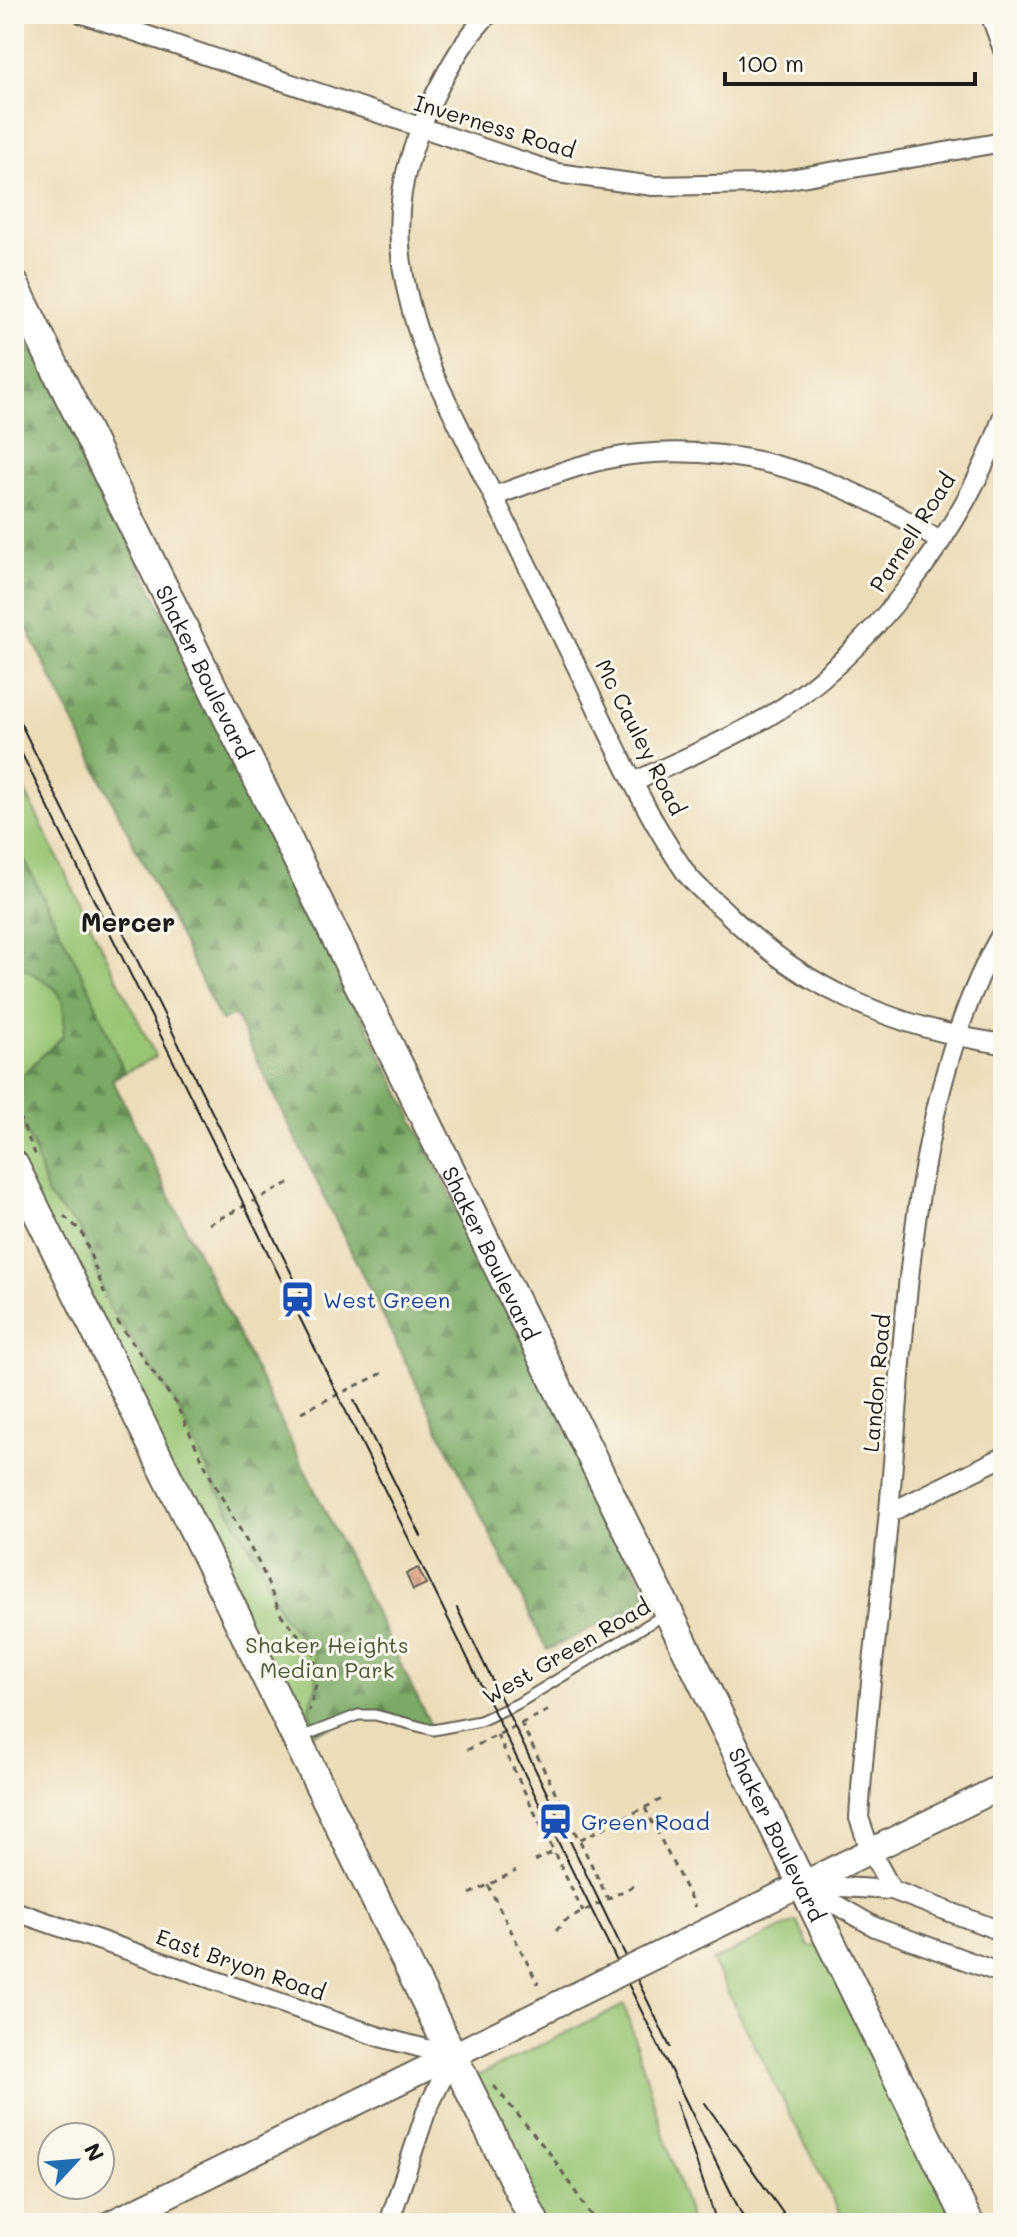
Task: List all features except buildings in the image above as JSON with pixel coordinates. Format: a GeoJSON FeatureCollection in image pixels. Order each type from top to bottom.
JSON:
{"type":"FeatureCollection","features":[{"type":"Feature","properties":{"kind":"main road","name":"Shaker Boulevard"},"geometry":{"type":"LineString","coordinates":[[14,284],[969,2223]]}},
{"type":"Feature","properties":{"kind":"main road"},"geometry":{"type":"LineString","coordinates":[[27,1167],[304,1729],[453,2056],[535,2223]]}},
{"type":"Feature","properties":{"kind":"main road"},"geometry":{"type":"LineString","coordinates":[[111,2223],[1003,1786]]}},
{"type":"Feature","properties":{"kind":"street","name":"Inverness Road"},"geometry":{"type":"LineString","coordinates":[[83,14],[420,130],[557,173],[653,186],[761,184],[1003,142]]}},
{"type":"Feature","properties":{"kind":"street","name":"Mc Cauley Road"},"geometry":{"type":"LineString","coordinates":[[489,14],[447,69],[420,130],[401,195],[402,253],[416,332],[634,782],[688,875],[737,923],[786,963],[835,995],[957,1037],[1003,1044]]}},
{"type":"Feature","properties":{"kind":"street"},"geometry":{"type":"LineString","coordinates":[[990,14],[1003,50]]}},
{"type":"Feature","properties":{"kind":"street","name":"Parnell Road"},"geometry":{"type":"LineString","coordinates":[[634,782],[767,717],[833,668],[912,584],[995,443],[1003,415]]}},
{"type":"Feature","properties":{"kind":"street"},"geometry":{"type":"LineString","coordinates":[[494,496],[567,470],[638,454],[699,453],[766,463],[830,480],[892,509],[939,541]]}},
{"type":"Feature","properties":{"kind":"street","name":"Landon Road"},"geometry":{"type":"LineString","coordinates":[[892,1890],[870,1850],[859,1818],[909,1277],[926,1155],[957,1037],[1003,931]]}},
{"type":"Feature","properties":{"kind":"street"},"geometry":{"type":"LineString","coordinates":[[889,1513],[1003,1457]]}},
{"type":"Feature","properties":{"kind":"street"},"geometry":{"type":"LineString","coordinates":[[802,1885],[892,1890],[1003,1932]]}},
{"type":"Feature","properties":{"kind":"street"},"geometry":{"type":"LineString","coordinates":[[802,1885],[875,1927],[1003,1974]]}},
{"type":"Feature","properties":{"kind":"street","name":"East Bryon Road"},"geometry":{"type":"LineString","coordinates":[[14,1911],[373,2035],[453,2056]]}},
{"type":"Feature","properties":{"kind":"street"},"geometry":{"type":"LineString","coordinates":[[389,2223],[426,2112],[453,2056]]}},
{"type":"Feature","properties":{"kind":"lane","name":"West Green Road"},"geometry":{"type":"LineString","coordinates":[[304,1729],[358,1715],[375,1715],[433,1730],[480,1721],[517,1704],[668,1612]]}},
{"type":"Feature","properties":{"kind":"path"},"geometry":{"type":"LineString","coordinates":[[14,1032],[18,1114],[27,1167]]}},
{"type":"Feature","properties":{"kind":"path"},"geometry":{"type":"LineString","coordinates":[[209,1224],[289,1183]]}},
{"type":"Feature","properties":{"kind":"path"},"geometry":{"type":"LineString","coordinates":[[59,1211],[82,1232],[109,1307]]}},
{"type":"Feature","properties":{"kind":"path"},"geometry":{"type":"LineString","coordinates":[[115,1317],[176,1404],[213,1482],[260,1565],[281,1615],[314,1653],[318,1666],[304,1729]]}},
{"type":"Feature","properties":{"kind":"path"},"geometry":{"type":"LineString","coordinates":[[301,1412],[383,1373]]}},
{"type":"Feature","properties":{"kind":"path"},"geometry":{"type":"LineString","coordinates":[[467,1750],[551,1709]]}},
{"type":"Feature","properties":{"kind":"path"},"geometry":{"type":"LineString","coordinates":[[521,1723],[608,1899]]}},
{"type":"Feature","properties":{"kind":"path"},"geometry":{"type":"LineString","coordinates":[[497,1735],[583,1912]]}},
{"type":"Feature","properties":{"kind":"path"},"geometry":{"type":"LineString","coordinates":[[579,1840],[666,1797]]}},
{"type":"Feature","properties":{"kind":"path"},"geometry":{"type":"LineString","coordinates":[[645,1808],[695,1907]]}},
{"type":"Feature","properties":{"kind":"path"},"geometry":{"type":"LineString","coordinates":[[535,1861],[555,1851]]}},
{"type":"Feature","properties":{"kind":"path"},"geometry":{"type":"LineString","coordinates":[[470,1894],[516,1871]]}},
{"type":"Feature","properties":{"kind":"path"},"geometry":{"type":"LineString","coordinates":[[488,1885],[538,1984]]}},
{"type":"Feature","properties":{"kind":"path"},"geometry":{"type":"LineString","coordinates":[[556,1931],[565,1921],[635,1885]]}},
{"type":"Feature","properties":{"kind":"path"},"geometry":{"type":"LineString","coordinates":[[489,2079],[551,2155],[596,2223]]}},
{"type":"Feature","properties":{"kind":"green space"},"geometry":{"type":"Polygon","coordinates":[[[14,309],[650,1600],[547,1650],[235,1015],[221,1021],[14,602],[14,309]]]}},
{"type":"Feature","properties":{"kind":"green space","name":"Shaker Heights Median Park"},"geometry":{"type":"Polygon","coordinates":[[[14,769],[156,1057],[112,1079],[426,1716],[367,1715],[297,1739],[14,1164],[14,769]]]}},
{"type":"Feature","properties":{"kind":"green space","name":"Shaker Heights Median Park"},"geometry":{"type":"Polygon","coordinates":[[[14,840],[90,990],[124,1072],[112,1079],[433,1730],[367,1715],[316,1731],[309,1712],[317,1682],[314,1653],[281,1615],[260,1565],[213,1482],[176,1404],[109,1307],[82,1232],[47,1196],[36,1155],[18,1114],[17,1080],[63,1036],[64,1009],[53,987],[22,967],[14,968],[14,840]]]}},
{"type":"Feature","properties":{"kind":"green space"},"geometry":{"type":"Polygon","coordinates":[[[797,1921],[809,1946],[832,1946],[969,2223],[845,2223],[712,1961],[797,1921]]]}},
{"type":"Feature","properties":{"kind":"green space"},"geometry":{"type":"Polygon","coordinates":[[[624,2005],[691,2223],[535,2223],[470,2091],[479,2075],[624,2005]]]}},
{"type":"Feature","properties":{"kind":"tram line"},"geometry":{"type":"LineString","coordinates":[[14,710],[308,1307]]}},
{"type":"Feature","properties":{"kind":"tram line"},"geometry":{"type":"LineString","coordinates":[[14,738],[746,2223]]}},
{"type":"Feature","properties":{"kind":"tram line"},"geometry":{"type":"LineString","coordinates":[[354,1400],[421,1536]]}},
{"type":"Feature","properties":{"kind":"tram line"},"geometry":{"type":"LineString","coordinates":[[457,1608],[670,2047]]}},
{"type":"Feature","properties":{"kind":"tram line"},"geometry":{"type":"LineString","coordinates":[[676,2102],[717,2223]]}},
{"type":"Feature","properties":{"kind":"tram line"},"geometry":{"type":"LineString","coordinates":[[705,2103],[790,2223]]}},
{"type":"Feature","properties":{"kind":"place","name":"West Green"},"geometry":{"type":"Point","coordinates":[297,1299]}},
{"type":"Feature","properties":{"kind":"place","name":"Green Road"},"geometry":{"type":"Point","coordinates":[555,1821]}},
{"type":"Feature","properties":{"kind":"district","name":"Mercer"},"geometry":{"type":"Point","coordinates":[128,922]}}]}
